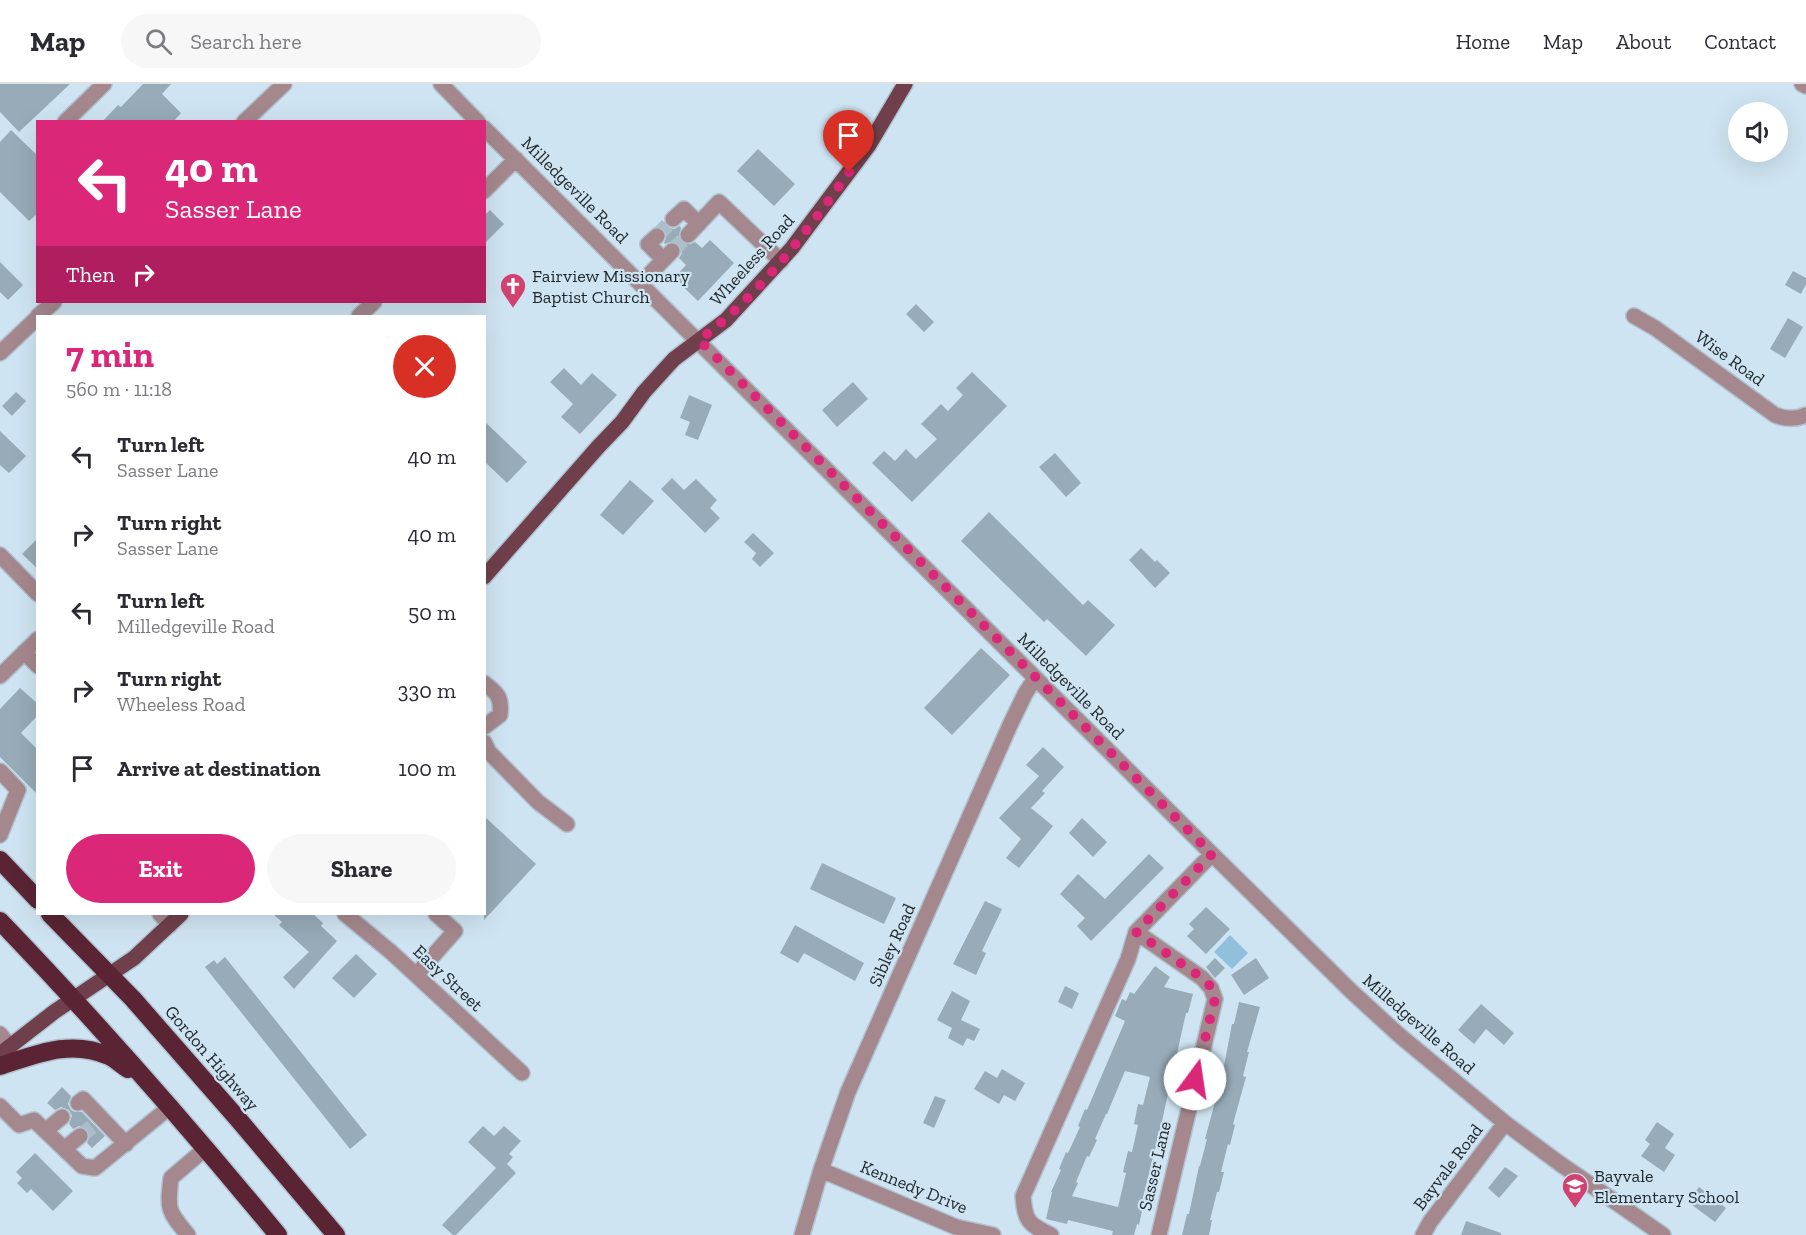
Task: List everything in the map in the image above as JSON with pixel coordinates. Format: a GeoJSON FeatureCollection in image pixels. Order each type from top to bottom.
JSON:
{"type":"FeatureCollection","features":[{"type":"Feature","properties":{"kind":"highway"},"geometry":{"type":"LineString","coordinates":[[0,860],[34,890]]}},
{"type":"Feature","properties":{"kind":"highway","name":"Gordon Highway"},"geometry":{"type":"LineString","coordinates":[[51,915],[193,1067],[336,1235]]}},
{"type":"Feature","properties":{"kind":"highway"},"geometry":{"type":"LineString","coordinates":[[0,921],[171,1107],[278,1235]]}},
{"type":"Feature","properties":{"kind":"highway"},"geometry":{"type":"LineString","coordinates":[[0,1066],[37,1053],[65,1047],[90,1050],[110,1056],[151,1085]]}},
{"type":"Feature","properties":{"kind":"main road","name":"Wheeless Road"},"geometry":{"type":"LineString","coordinates":[[486,575],[622,422],[644,392],[674,359],[726,320],[781,261],[869,145],[905,84]]}},
{"type":"Feature","properties":{"kind":"main road"},"geometry":{"type":"LineString","coordinates":[[3,1045],[134,958],[165,919]]}},
{"type":"Feature","properties":{"kind":"street"},"geometry":{"type":"LineString","coordinates":[[67,120],[104,84]]}},
{"type":"Feature","properties":{"kind":"street"},"geometry":{"type":"LineString","coordinates":[[246,120],[284,84]]}},
{"type":"Feature","properties":{"kind":"street"},"geometry":{"type":"LineString","coordinates":[[441,84],[476,120]]}},
{"type":"Feature","properties":{"kind":"street","name":"Milledgeville Road"},"geometry":{"type":"LineString","coordinates":[[486,130],[1212,854],[1399,1035],[1505,1123],[1663,1235]]}},
{"type":"Feature","properties":{"kind":"street"},"geometry":{"type":"LineString","coordinates":[[486,189],[516,159]]}},
{"type":"Feature","properties":{"kind":"street"},"geometry":{"type":"LineString","coordinates":[[673,219],[684,209],[693,229],[718,202],[781,261]]}},
{"type":"Feature","properties":{"kind":"street"},"geometry":{"type":"LineString","coordinates":[[641,283],[667,255],[648,244],[657,236]]}},
{"type":"Feature","properties":{"kind":"street"},"geometry":{"type":"LineString","coordinates":[[40,315],[53,303]]}},
{"type":"Feature","properties":{"kind":"street"},"geometry":{"type":"LineString","coordinates":[[360,315],[373,303]]}},
{"type":"Feature","properties":{"kind":"street","name":"Wise Road"},"geometry":{"type":"LineString","coordinates":[[1634,316],[1655,328],[1774,415],[1792,419],[1806,415]]}},
{"type":"Feature","properties":{"kind":"street"},"geometry":{"type":"LineString","coordinates":[[0,353],[36,319]]}},
{"type":"Feature","properties":{"kind":"street"},"geometry":{"type":"LineString","coordinates":[[0,555],[36,592]]}},
{"type":"Feature","properties":{"kind":"street"},"geometry":{"type":"LineString","coordinates":[[0,676],[36,641]]}},
{"type":"Feature","properties":{"kind":"street"},"geometry":{"type":"LineString","coordinates":[[24,652],[36,664]]}},
{"type":"Feature","properties":{"kind":"street","name":"Sibley Road"},"geometry":{"type":"LineString","coordinates":[[802,1235],[821,1170],[848,1092],[1010,725],[1035,678]]}},
{"type":"Feature","properties":{"kind":"street"},"geometry":{"type":"LineString","coordinates":[[486,685],[495,692],[501,703],[500,715],[486,725]]}},
{"type":"Feature","properties":{"kind":"street"},"geometry":{"type":"LineString","coordinates":[[486,746],[489,752],[538,802],[567,824]]}},
{"type":"Feature","properties":{"kind":"street"},"geometry":{"type":"LineString","coordinates":[[0,771],[18,790],[0,835]]}},
{"type":"Feature","properties":{"kind":"street"},"geometry":{"type":"LineString","coordinates":[[1051,1235],[1033,1226],[1024,1213],[1023,1196],[1128,959],[1136,932],[1212,854]]}},
{"type":"Feature","properties":{"kind":"street","name":"Easy Street"},"geometry":{"type":"LineString","coordinates":[[346,915],[416,975],[522,1073]]}},
{"type":"Feature","properties":{"kind":"street"},"geometry":{"type":"LineString","coordinates":[[416,975],[455,931],[437,915]]}},
{"type":"Feature","properties":{"kind":"street","name":"Sasser Lane"},"geometry":{"type":"LineString","coordinates":[[1136,932],[1202,978],[1211,987],[1215,999],[1159,1235]]}},
{"type":"Feature","properties":{"kind":"street"},"geometry":{"type":"LineString","coordinates":[[78,1103],[83,1099],[100,1121],[126,1144]]}},
{"type":"Feature","properties":{"kind":"street"},"geometry":{"type":"LineString","coordinates":[[0,1106],[19,1125],[34,1120],[82,1166],[95,1168],[171,1107]]}},
{"type":"Feature","properties":{"kind":"street"},"geometry":{"type":"LineString","coordinates":[[45,1131],[62,1117]]}},
{"type":"Feature","properties":{"kind":"street","name":"Bayvale Road"},"geometry":{"type":"LineString","coordinates":[[1423,1235],[1430,1222],[1505,1123]]}},
{"type":"Feature","properties":{"kind":"street"},"geometry":{"type":"LineString","coordinates":[[64,1149],[80,1136]]}},
{"type":"Feature","properties":{"kind":"street"},"geometry":{"type":"LineString","coordinates":[[188,1235],[170,1214],[171,1178],[206,1148]]}},
{"type":"Feature","properties":{"kind":"street","name":"Kennedy Drive"},"geometry":{"type":"LineString","coordinates":[[821,1170],[956,1227],[993,1235]]}},
{"type":"Feature","properties":{"kind":"shaded area"},"geometry":{"type":"Polygon","coordinates":[[[1230,935],[1248,953],[1232,969],[1214,952],[1230,935]]]}},
{"type":"Feature","properties":{"kind":"building"},"geometry":{"type":"Polygon","coordinates":[[[0,84],[70,84],[19,132],[0,112],[0,84]]]}},
{"type":"Feature","properties":{"kind":"building"},"geometry":{"type":"Polygon","coordinates":[[[143,84],[171,84],[162,94],[181,113],[175,120],[104,120],[118,105],[121,107],[143,84]]]}},
{"type":"Feature","properties":{"kind":"building"},"geometry":{"type":"Polygon","coordinates":[[[11,130],[36,154],[36,215],[29,221],[0,192],[0,142],[11,130]]]}},
{"type":"Feature","properties":{"kind":"building"},"geometry":{"type":"Polygon","coordinates":[[[758,149],[795,184],[774,206],[737,171],[758,149]]]}},
{"type":"Feature","properties":{"kind":"building"},"geometry":{"type":"Polygon","coordinates":[[[490,210],[504,224],[486,242],[486,214],[490,210]]]}},
{"type":"Feature","properties":{"kind":"building"},"geometry":{"type":"Polygon","coordinates":[[[664,222],[669,228],[674,229],[680,226],[679,237],[682,242],[690,244],[695,242],[702,248],[710,240],[734,263],[698,301],[674,278],[686,265],[679,258],[682,253],[679,244],[674,241],[664,243],[666,233],[659,227],[664,222]]]}},
{"type":"Feature","properties":{"kind":"building"},"geometry":{"type":"Polygon","coordinates":[[[0,262],[23,285],[8,300],[0,292],[0,262]]]}},
{"type":"Feature","properties":{"kind":"building"},"geometry":{"type":"Polygon","coordinates":[[[1793,271],[1806,278],[1801,294],[1785,285],[1793,271]]]}},
{"type":"Feature","properties":{"kind":"building"},"geometry":{"type":"Polygon","coordinates":[[[916,304],[934,322],[924,332],[906,314],[916,304]]]}},
{"type":"Feature","properties":{"kind":"building"},"geometry":{"type":"Polygon","coordinates":[[[1788,318],[1803,327],[1785,358],[1770,349],[1788,318]]]}},
{"type":"Feature","properties":{"kind":"building"},"geometry":{"type":"Polygon","coordinates":[[[564,368],[581,385],[592,373],[617,395],[580,434],[561,417],[573,404],[550,382],[564,368]]]}},
{"type":"Feature","properties":{"kind":"building"},"geometry":{"type":"Polygon","coordinates":[[[972,372],[1007,406],[912,502],[872,463],[884,451],[895,461],[906,449],[916,459],[937,439],[921,424],[941,404],[948,411],[963,395],[956,388],[972,372]]]}},
{"type":"Feature","properties":{"kind":"building"},"geometry":{"type":"Polygon","coordinates":[[[853,382],[868,399],[837,427],[822,410],[853,382]]]}},
{"type":"Feature","properties":{"kind":"building"},"geometry":{"type":"Polygon","coordinates":[[[16,392],[26,401],[12,416],[2,406],[16,392]]]}},
{"type":"Feature","properties":{"kind":"building"},"geometry":{"type":"Polygon","coordinates":[[[689,395],[712,405],[698,440],[685,435],[690,422],[680,418],[689,395]]]}},
{"type":"Feature","properties":{"kind":"building"},"geometry":{"type":"Polygon","coordinates":[[[486,423],[527,462],[507,483],[486,463],[486,423]]]}},
{"type":"Feature","properties":{"kind":"building"},"geometry":{"type":"Polygon","coordinates":[[[0,431],[26,456],[9,473],[0,465],[0,431]]]}},
{"type":"Feature","properties":{"kind":"building"},"geometry":{"type":"Polygon","coordinates":[[[1055,453],[1081,483],[1066,497],[1039,467],[1055,453]]]}},
{"type":"Feature","properties":{"kind":"building"},"geometry":{"type":"Polygon","coordinates":[[[672,478],[684,490],[696,479],[717,500],[710,508],[720,518],[705,533],[661,489],[672,478]]]}},
{"type":"Feature","properties":{"kind":"building"},"geometry":{"type":"Polygon","coordinates":[[[630,480],[654,501],[623,535],[600,515],[630,480]]]}},
{"type":"Feature","properties":{"kind":"building"},"geometry":{"type":"Polygon","coordinates":[[[989,512],[1083,605],[1088,600],[1115,625],[1086,656],[1047,619],[1044,622],[961,541],[989,512]]]}},
{"type":"Feature","properties":{"kind":"building"},"geometry":{"type":"Polygon","coordinates":[[[753,533],[774,553],[760,567],[752,559],[756,553],[744,542],[753,533]]]}},
{"type":"Feature","properties":{"kind":"building"},"geometry":{"type":"Polygon","coordinates":[[[36,540],[36,567],[22,554],[36,540]]]}},
{"type":"Feature","properties":{"kind":"building"},"geometry":{"type":"Polygon","coordinates":[[[1141,548],[1170,573],[1155,588],[1129,560],[1141,548]]]}},
{"type":"Feature","properties":{"kind":"building"},"geometry":{"type":"Polygon","coordinates":[[[981,648],[1010,675],[952,735],[924,708],[981,648]]]}},
{"type":"Feature","properties":{"kind":"building"},"geometry":{"type":"Polygon","coordinates":[[[20,688],[36,702],[36,717],[21,733],[36,748],[36,793],[0,757],[0,709],[20,688]]]}},
{"type":"Feature","properties":{"kind":"building"},"geometry":{"type":"Polygon","coordinates":[[[1043,747],[1064,767],[1042,791],[1045,793],[1031,808],[1053,826],[1019,868],[1006,858],[1021,839],[999,818],[1039,776],[1026,765],[1043,747]]]}},
{"type":"Feature","properties":{"kind":"building"},"geometry":{"type":"Polygon","coordinates":[[[486,818],[536,864],[484,920],[484,915],[486,915],[486,818]]]}},
{"type":"Feature","properties":{"kind":"building"},"geometry":{"type":"Polygon","coordinates":[[[1082,818],[1107,842],[1093,857],[1069,833],[1082,818]]]}},
{"type":"Feature","properties":{"kind":"building"},"geometry":{"type":"Polygon","coordinates":[[[1149,854],[1164,868],[1091,941],[1077,926],[1085,918],[1060,894],[1078,874],[1105,899],[1149,854]]]}},
{"type":"Feature","properties":{"kind":"building"},"geometry":{"type":"Polygon","coordinates":[[[822,863],[896,898],[884,924],[810,889],[822,863]]]}},
{"type":"Feature","properties":{"kind":"building"},"geometry":{"type":"Polygon","coordinates":[[[985,901],[1002,909],[982,951],[986,953],[976,975],[953,964],[985,901]]]}},
{"type":"Feature","properties":{"kind":"building"},"geometry":{"type":"Polygon","coordinates":[[[1206,907],[1230,929],[1206,954],[1187,936],[1194,929],[1189,924],[1206,907]]]}},
{"type":"Feature","properties":{"kind":"building"},"geometry":{"type":"Polygon","coordinates":[[[274,915],[314,915],[323,923],[321,926],[337,941],[294,989],[283,977],[309,952],[279,925],[282,922],[274,915]]]}},
{"type":"Feature","properties":{"kind":"building"},"geometry":{"type":"Polygon","coordinates":[[[795,925],[864,963],[855,981],[804,953],[798,963],[780,953],[795,925]]]}},
{"type":"Feature","properties":{"kind":"building"},"geometry":{"type":"Polygon","coordinates":[[[356,954],[377,974],[354,998],[332,978],[356,954]]]}},
{"type":"Feature","properties":{"kind":"building"},"geometry":{"type":"Polygon","coordinates":[[[225,957],[367,1135],[350,1149],[205,967],[214,960],[217,964],[225,957]]]}},
{"type":"Feature","properties":{"kind":"building"},"geometry":{"type":"Polygon","coordinates":[[[1215,958],[1225,968],[1215,978],[1206,967],[1215,958]]]}},
{"type":"Feature","properties":{"kind":"building"},"geometry":{"type":"Polygon","coordinates":[[[1256,958],[1269,978],[1244,995],[1231,975],[1256,958]]]}},
{"type":"Feature","properties":{"kind":"building"},"geometry":{"type":"Polygon","coordinates":[[[1155,966],[1170,977],[1164,987],[1193,994],[1188,1013],[1186,1013],[1141,1205],[1143,1206],[1139,1225],[1137,1224],[1134,1235],[1112,1235],[1113,1231],[1068,1220],[1067,1224],[1046,1219],[1051,1192],[1061,1170],[1059,1169],[1080,1127],[1078,1126],[1085,1109],[1087,1110],[1125,1021],[1115,1016],[1122,999],[1126,1001],[1130,992],[1134,994],[1155,966]],[[1125,1071],[1095,1139],[1097,1140],[1089,1157],[1087,1156],[1072,1196],[1118,1207],[1126,1173],[1123,1172],[1128,1151],[1132,1152],[1138,1125],[1134,1124],[1138,1104],[1143,1105],[1150,1077],[1125,1071]]]}},
{"type":"Feature","properties":{"kind":"building"},"geometry":{"type":"Polygon","coordinates":[[[1065,986],[1079,993],[1072,1009],[1058,1002],[1065,986]]]}},
{"type":"Feature","properties":{"kind":"building"},"geometry":{"type":"Polygon","coordinates":[[[952,991],[970,1001],[961,1020],[980,1029],[974,1041],[967,1038],[963,1046],[948,1038],[952,1028],[937,1020],[952,991]]]}},
{"type":"Feature","properties":{"kind":"building"},"geometry":{"type":"Polygon","coordinates":[[[1239,1002],[1260,1007],[1247,1052],[1249,1052],[1243,1076],[1246,1077],[1233,1124],[1235,1125],[1230,1145],[1228,1144],[1221,1172],[1224,1172],[1210,1220],[1212,1220],[1209,1235],[1182,1235],[1187,1214],[1189,1214],[1218,1091],[1216,1091],[1239,1002]]]}},
{"type":"Feature","properties":{"kind":"building"},"geometry":{"type":"Polygon","coordinates":[[[1481,1004],[1514,1033],[1504,1045],[1486,1029],[1474,1044],[1458,1030],[1481,1004]]]}},
{"type":"Feature","properties":{"kind":"building"},"geometry":{"type":"Polygon","coordinates":[[[1002,1069],[1025,1083],[1015,1101],[1004,1095],[999,1104],[974,1089],[985,1071],[997,1078],[1002,1069]]]}},
{"type":"Feature","properties":{"kind":"building"},"geometry":{"type":"Polygon","coordinates":[[[62,1087],[71,1096],[68,1104],[71,1110],[82,1112],[105,1136],[92,1148],[87,1143],[90,1135],[87,1129],[79,1126],[73,1129],[69,1124],[72,1116],[69,1110],[61,1107],[55,1110],[47,1103],[62,1087]]]}},
{"type":"Feature","properties":{"kind":"building"},"geometry":{"type":"Polygon","coordinates":[[[935,1096],[946,1100],[934,1128],[923,1123],[935,1096]]]}},
{"type":"Feature","properties":{"kind":"building"},"geometry":{"type":"Polygon","coordinates":[[[1657,1122],[1674,1134],[1665,1148],[1675,1155],[1664,1172],[1641,1156],[1650,1144],[1645,1140],[1657,1122]]]}},
{"type":"Feature","properties":{"kind":"building"},"geometry":{"type":"Polygon","coordinates":[[[483,1126],[494,1136],[504,1126],[521,1141],[509,1154],[513,1157],[507,1164],[516,1173],[456,1235],[453,1235],[442,1225],[496,1168],[468,1142],[483,1126]]]}},
{"type":"Feature","properties":{"kind":"building"},"geometry":{"type":"Polygon","coordinates":[[[35,1153],[73,1191],[53,1211],[31,1189],[27,1193],[17,1183],[22,1178],[16,1172],[35,1153]]]}},
{"type":"Feature","properties":{"kind":"building"},"geometry":{"type":"Polygon","coordinates":[[[1505,1167],[1518,1176],[1499,1198],[1488,1188],[1505,1167]]]}},
{"type":"Feature","properties":{"kind":"building"},"geometry":{"type":"Polygon","coordinates":[[[1699,1187],[1726,1208],[1715,1222],[1688,1202],[1699,1187]]]}},
{"type":"Feature","properties":{"kind":"building"},"geometry":{"type":"Polygon","coordinates":[[[1466,1221],[1501,1233],[1501,1235],[1461,1235],[1466,1221]]]}},
{"type":"Feature","properties":{"kind":"tunnel"},"geometry":{"type":"LineString","coordinates":[[657,236],[673,219]]}},
{"type":"Feature","properties":{"kind":"tunnel"},"geometry":{"type":"LineString","coordinates":[[672,251],[688,235]]}},
{"type":"Feature","properties":{"kind":"tunnel"},"geometry":{"type":"LineString","coordinates":[[80,1136],[97,1123]]}},
{"type":"Feature","properties":{"kind":"place","name":"Fairview Missionary Baptist Church"},"geometry":{"type":"Point","coordinates":[513,309]}},
{"type":"Feature","properties":{"kind":"place","name":"Bayvale Elementary School"},"geometry":{"type":"Point","coordinates":[1575,1209]}},
{"type":"Feature","properties":{"kind":"route"},"geometry":{"type":"LineString","coordinates":[[849,172],[792,248],[762,282],[726,320],[699,340],[1212,854],[1136,932],[1202,978],[1211,987],[1215,999],[1195,1079]]}}]}
